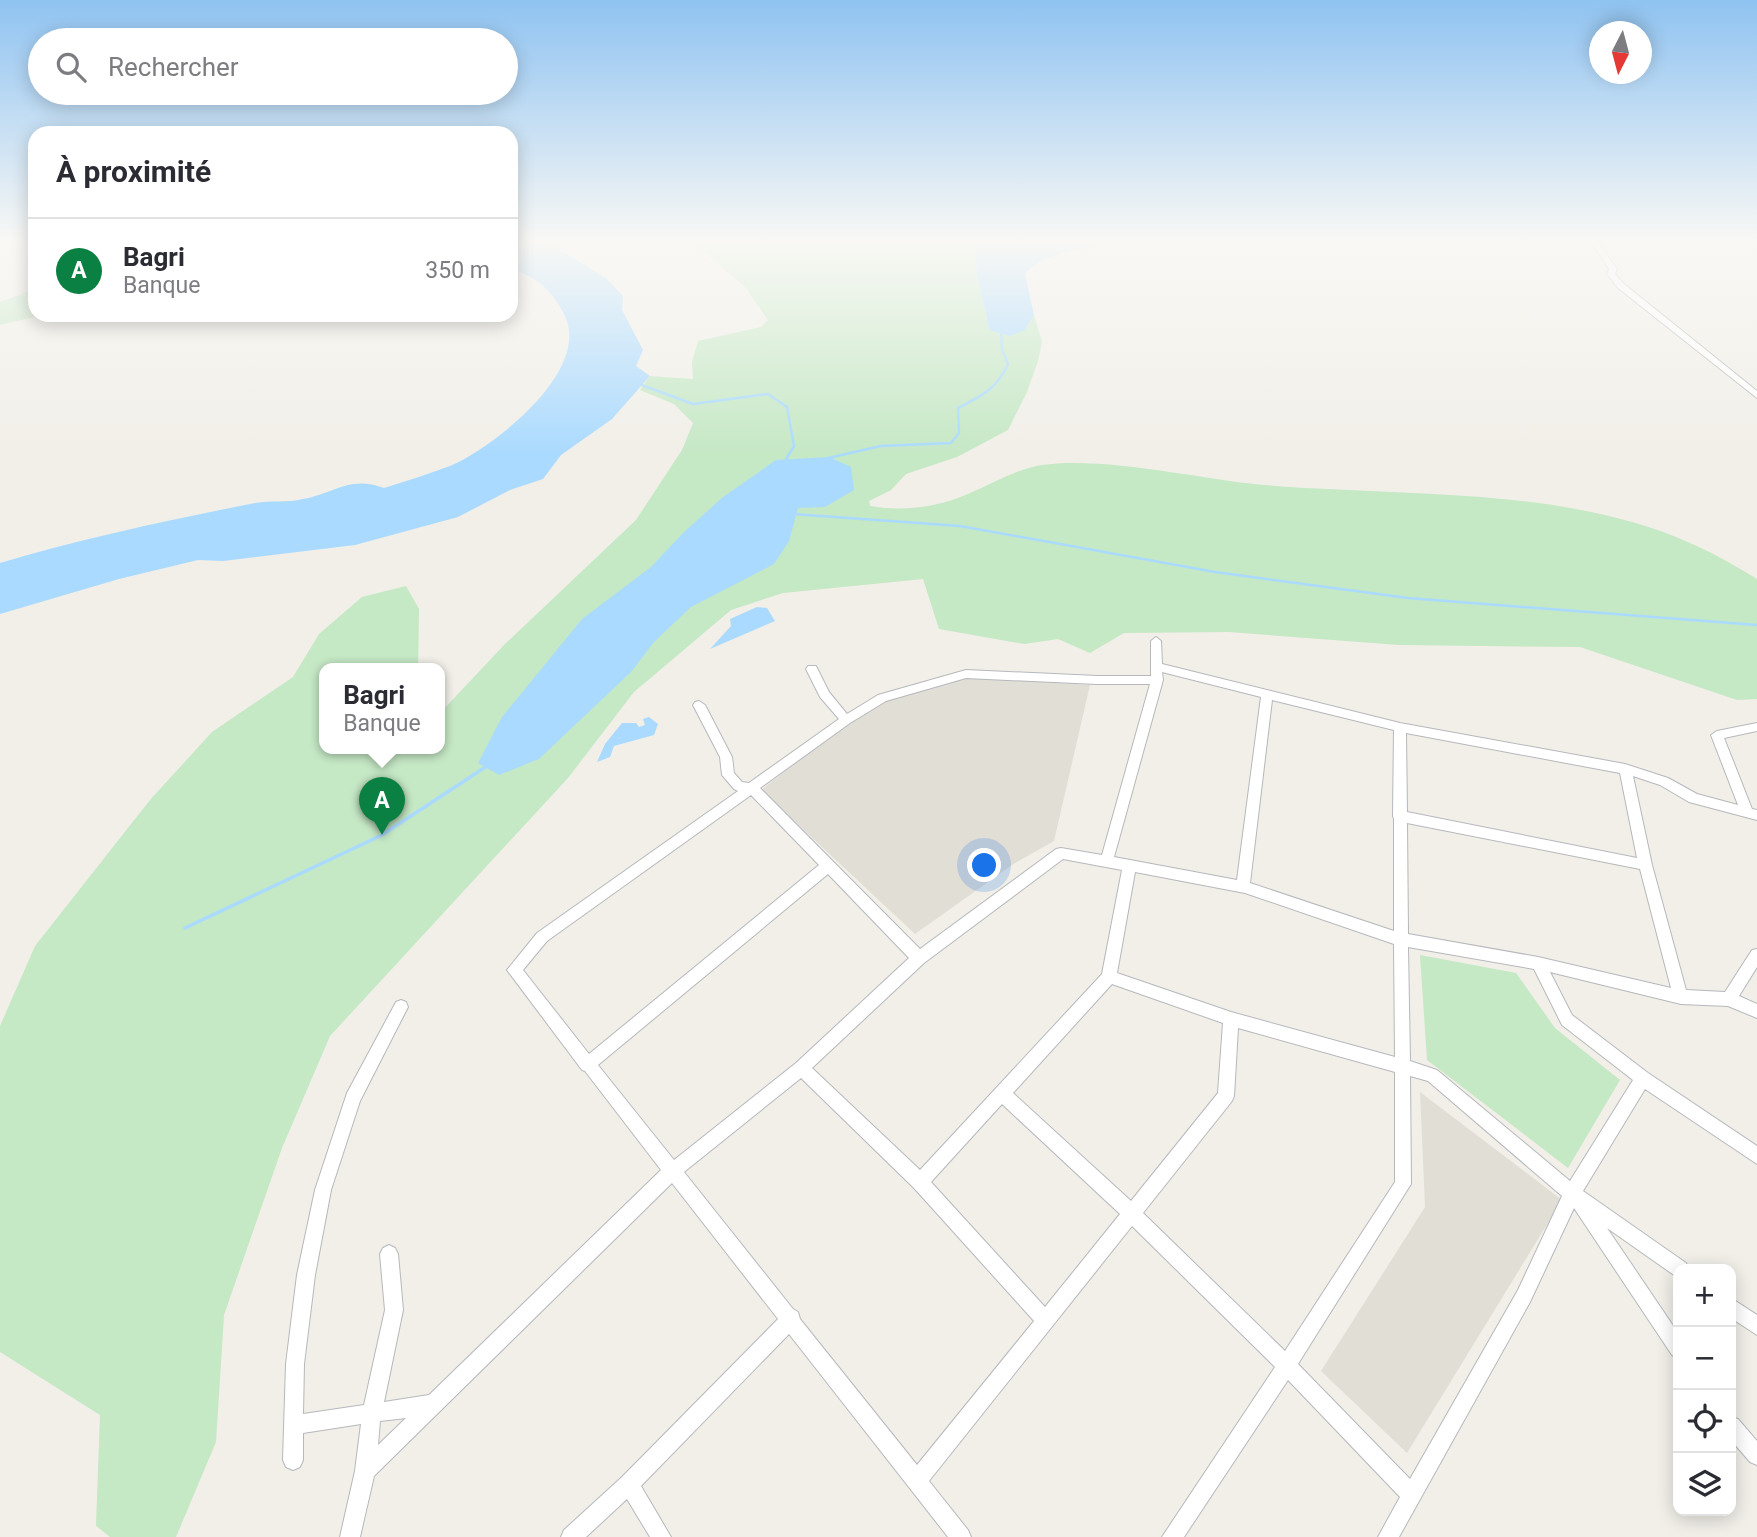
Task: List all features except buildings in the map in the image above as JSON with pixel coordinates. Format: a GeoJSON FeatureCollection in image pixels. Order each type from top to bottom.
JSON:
{"type":"FeatureCollection","features":[{"type":"Feature","properties":{"kind":"street"},"geometry":{"type":"LineString","coordinates":[[1653,312],[1757,395]]}},
{"type":"Feature","properties":{"kind":"street"},"geometry":{"type":"LineString","coordinates":[[1107,859],[1157,673],[1156,641]]}},
{"type":"Feature","properties":{"kind":"street"},"geometry":{"type":"LineString","coordinates":[[812,669],[824,694],[846,720]]}},
{"type":"Feature","properties":{"kind":"street"},"geometry":{"type":"LineString","coordinates":[[961,1537],[792,1318],[671,1172],[514,970],[542,937],[846,720],[882,698],[966,674],[1157,673],[1267,693],[1400,727],[1625,769],[1664,781],[1693,798],[1752,815]]}},
{"type":"Feature","properties":{"kind":"street"},"geometry":{"type":"LineString","coordinates":[[1243,886],[1267,693]]}},
{"type":"Feature","properties":{"kind":"street"},"geometry":{"type":"LineString","coordinates":[[699,705],[726,757],[728,775],[738,786],[752,788],[919,958]]}},
{"type":"Feature","properties":{"kind":"street"},"geometry":{"type":"LineString","coordinates":[[1172,1537],[1288,1364],[1403,1184],[1399,939],[1400,727]]}},
{"type":"Feature","properties":{"kind":"street"},"geometry":{"type":"LineString","coordinates":[[1752,815],[1717,735],[1757,727]]}},
{"type":"Feature","properties":{"kind":"street"},"geometry":{"type":"LineString","coordinates":[[1625,769],[1645,865],[1681,997]]}},
{"type":"Feature","properties":{"kind":"street"},"geometry":{"type":"LineString","coordinates":[[1399,816],[1645,865]]}},
{"type":"Feature","properties":{"kind":"street"},"geometry":{"type":"LineString","coordinates":[[365,1471],[671,1172],[801,1068],[919,958],[1061,853],[1107,859],[1129,866],[1243,886],[1399,939],[1538,963],[1681,997],[1729,999],[1757,1012]]}},
{"type":"Feature","properties":{"kind":"street"},"geometry":{"type":"LineString","coordinates":[[587,1065],[828,866]]}},
{"type":"Feature","properties":{"kind":"street"},"geometry":{"type":"LineString","coordinates":[[920,1181],[1109,977],[1129,866]]}},
{"type":"Feature","properties":{"kind":"street"},"geometry":{"type":"LineString","coordinates":[[1729,999],[1757,955]]}},
{"type":"Feature","properties":{"kind":"street"},"geometry":{"type":"LineString","coordinates":[[1538,963],[1567,1020],[1643,1078],[1757,1156]]}},
{"type":"Feature","properties":{"kind":"street"},"geometry":{"type":"LineString","coordinates":[[1109,977],[1231,1019],[1432,1075],[1572,1193],[1673,1264]]}},
{"type":"Feature","properties":{"kind":"street"},"geometry":{"type":"LineString","coordinates":[[293,1460],[296,1425],[295,1364],[306,1275],[323,1189],[353,1098],[401,1007]]}},
{"type":"Feature","properties":{"kind":"street"},"geometry":{"type":"LineString","coordinates":[[917,1480],[1226,1096],[1231,1019]]}},
{"type":"Feature","properties":{"kind":"street"},"geometry":{"type":"LineString","coordinates":[[801,1068],[920,1181],[1044,1320]]}},
{"type":"Feature","properties":{"kind":"street"},"geometry":{"type":"LineString","coordinates":[[1388,1537],[1524,1296],[1572,1193],[1643,1078]]}},
{"type":"Feature","properties":{"kind":"street"},"geometry":{"type":"LineString","coordinates":[[1003,1094],[1133,1212],[1288,1364],[1411,1494]]}},
{"type":"Feature","properties":{"kind":"street"},"geometry":{"type":"LineString","coordinates":[[1572,1193],[1673,1342]]}},
{"type":"Feature","properties":{"kind":"street"},"geometry":{"type":"LineString","coordinates":[[350,1537],[365,1471],[372,1413],[394,1310],[389,1254]]}},
{"type":"Feature","properties":{"kind":"street"},"geometry":{"type":"LineString","coordinates":[[1736,1311],[1757,1326]]}},
{"type":"Feature","properties":{"kind":"street"},"geometry":{"type":"LineString","coordinates":[[571,1537],[629,1485],[792,1318]]}},
{"type":"Feature","properties":{"kind":"street"},"geometry":{"type":"LineString","coordinates":[[296,1425],[433,1404]]}},
{"type":"Feature","properties":{"kind":"street"},"geometry":{"type":"LineString","coordinates":[[1736,1432],[1757,1455]]}},
{"type":"Feature","properties":{"kind":"street"},"geometry":{"type":"LineString","coordinates":[[629,1485],[661,1537]]}},
{"type":"Feature","properties":{"kind":"shaded area"},"geometry":{"type":"Polygon","coordinates":[[[968,677],[1090,685],[1054,841],[1015,863],[915,934],[761,790],[886,696],[968,677]]]}},
{"type":"Feature","properties":{"kind":"shaded area"},"geometry":{"type":"Polygon","coordinates":[[[1420,1092],[1562,1200],[1407,1453],[1321,1371],[1425,1207],[1420,1092]]]}},
{"type":"Feature","properties":{"kind":"green space"},"geometry":{"type":"Polygon","coordinates":[[[0,312],[28,312],[28,318],[0,325],[0,312]]]}},
{"type":"Feature","properties":{"kind":"green space"},"geometry":{"type":"Polygon","coordinates":[[[762,312],[985,312],[989,330],[1025,330],[1034,315],[1042,342],[1038,361],[1027,392],[1008,430],[957,457],[906,474],[891,490],[869,501],[870,506],[908,508],[933,505],[1042,465],[1094,463],[1264,485],[1497,498],[1588,511],[1632,522],[1681,539],[1757,579],[1757,699],[1737,700],[1580,647],[1399,645],[1229,632],[1124,633],[1090,653],[1058,639],[1024,644],[939,629],[923,579],[783,593],[731,610],[634,692],[568,778],[330,1036],[282,1148],[224,1315],[216,1442],[176,1537],[110,1537],[96,1526],[100,1415],[0,1352],[0,1026],[35,946],[150,800],[212,732],[293,677],[319,634],[362,597],[406,586],[419,609],[418,663],[319,663],[319,754],[445,754],[445,708],[505,644],[636,520],[682,450],[693,423],[674,404],[640,390],[650,376],[693,379],[692,362],[698,341],[761,327],[768,320],[762,312]]]}},
{"type":"Feature","properties":{"kind":"green space"},"geometry":{"type":"Polygon","coordinates":[[[1420,955],[1516,973],[1555,1028],[1620,1080],[1568,1168],[1427,1060],[1420,955]]]}},
{"type":"Feature","properties":{"kind":"water"},"geometry":{"type":"Polygon","coordinates":[[[563,312],[623,312],[643,350],[636,366],[650,376],[612,419],[561,455],[543,479],[510,490],[458,517],[355,545],[223,561],[198,560],[119,579],[0,614],[0,563],[127,530],[255,503],[297,500],[352,484],[372,484],[384,488],[450,466],[469,456],[513,425],[552,383],[564,360],[569,337],[563,312]]]}},
{"type":"Feature","properties":{"kind":"water"},"geometry":{"type":"Polygon","coordinates":[[[985,312],[1033,312],[1025,330],[1010,336],[989,330],[985,312]]]}},
{"type":"Feature","properties":{"kind":"water"},"geometry":{"type":"Polygon","coordinates":[[[829,457],[851,467],[854,490],[825,507],[798,508],[789,541],[774,564],[691,607],[654,642],[631,672],[539,759],[499,775],[478,763],[502,717],[582,619],[651,567],[723,497],[776,460],[829,457]]]}},
{"type":"Feature","properties":{"kind":"water"},"geometry":{"type":"Polygon","coordinates":[[[757,607],[767,608],[775,621],[710,649],[731,626],[730,619],[757,607]]]}},
{"type":"Feature","properties":{"kind":"water"},"geometry":{"type":"Polygon","coordinates":[[[649,717],[658,724],[654,735],[614,746],[610,757],[597,762],[605,744],[622,723],[636,723],[639,727],[645,725],[643,719],[649,717]]]}},
{"type":"Feature","properties":{"kind":"waterway"},"geometry":{"type":"LineString","coordinates":[[828,458],[881,446],[951,443],[959,433],[958,408],[993,386],[1008,364],[1002,350],[1001,330]]}},
{"type":"Feature","properties":{"kind":"waterway"},"geometry":{"type":"LineString","coordinates":[[639,384],[693,404],[768,394],[787,407],[794,446],[785,461]]}},
{"type":"Feature","properties":{"kind":"waterway"},"geometry":{"type":"LineString","coordinates":[[793,514],[960,526],[1215,572],[1408,598],[1757,625]]}},
{"type":"Feature","properties":{"kind":"waterway"},"geometry":{"type":"LineString","coordinates":[[185,928],[382,835],[487,766]]}},
{"type":"Feature","properties":{"kind":"place","name":"Bagri"},"geometry":{"type":"Point","coordinates":[382,835]}}]}
